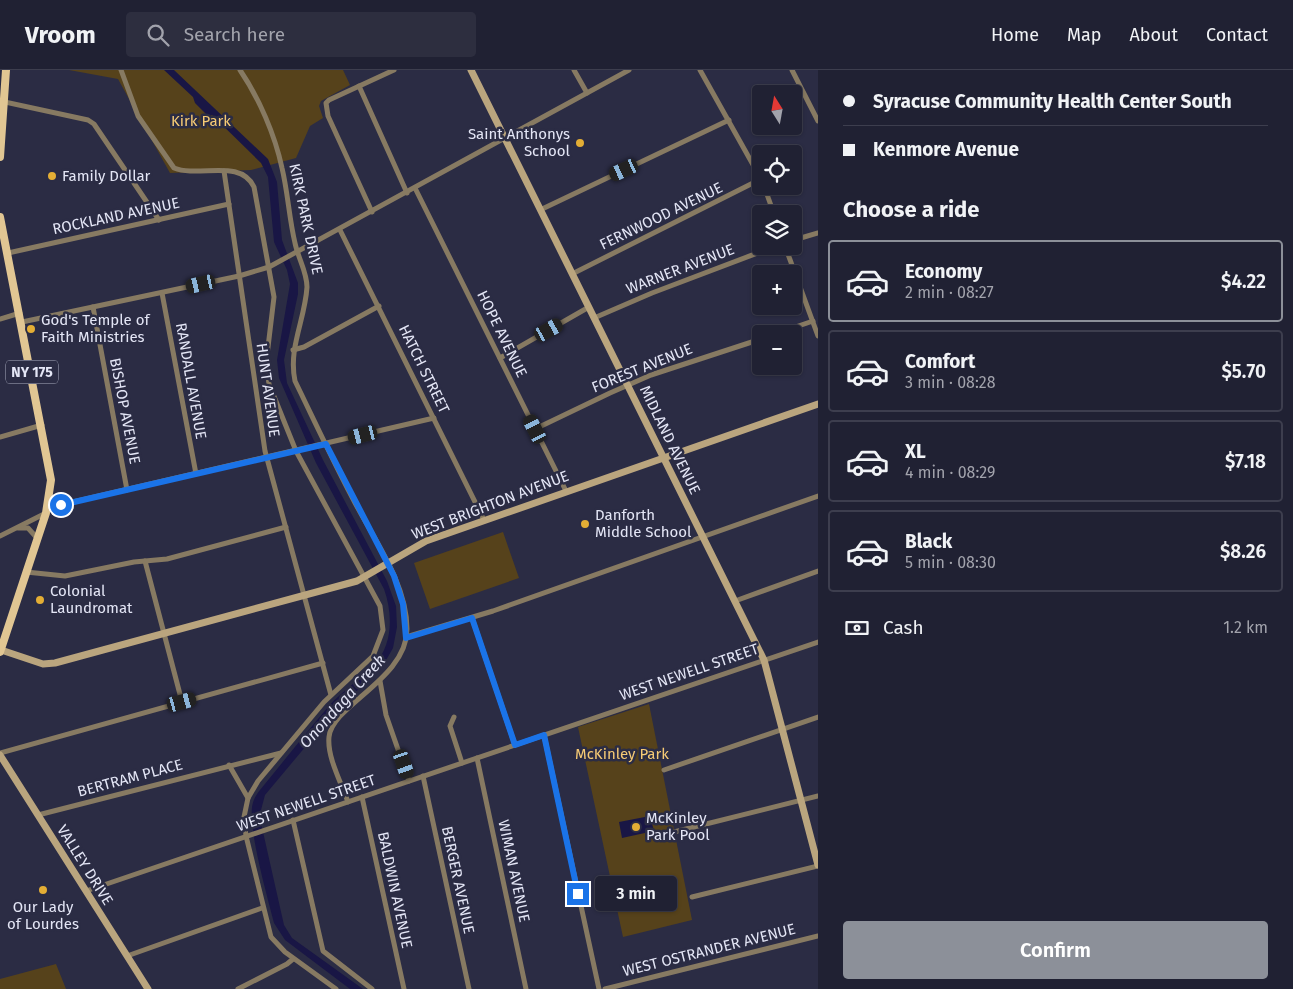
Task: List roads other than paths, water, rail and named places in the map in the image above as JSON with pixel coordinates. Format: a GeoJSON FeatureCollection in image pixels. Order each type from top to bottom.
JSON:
{"type":"FeatureCollection","features":[{"type":"Feature","properties":{"kind":"main road"},"geometry":{"type":"LineString","coordinates":[[0,157],[2,101],[6,70]]}},
{"type":"Feature","properties":{"kind":"main road","name":"NY 175"},"geometry":{"type":"LineString","coordinates":[[0,217],[42,425],[51,480],[46,510],[0,651]]}},
{"type":"Feature","properties":{"kind":"street"},"geometry":{"type":"LineString","coordinates":[[121,70],[138,116],[169,163],[184,172],[236,171],[245,175],[254,187],[274,298],[266,364],[269,384],[296,451],[369,575],[383,618],[382,636],[368,662],[331,695],[255,785],[248,798],[244,817],[262,908],[271,937],[276,944],[294,959],[336,989]]}},
{"type":"Feature","properties":{"kind":"street","name":"KIRK PARK DRIVE"},"geometry":{"type":"LineString","coordinates":[[240,70],[266,120],[280,158],[297,252],[307,286],[293,350],[292,366],[295,381],[403,604],[406,638]]}},
{"type":"Feature","properties":{"kind":"street"},"geometry":{"type":"LineString","coordinates":[[372,212],[328,116],[326,104],[329,100],[394,70]]}},
{"type":"Feature","properties":{"kind":"street","name":"MIDLAND AVENUE"},"geometry":{"type":"LineString","coordinates":[[471,70],[764,660],[818,866]]}},
{"type":"Feature","properties":{"kind":"street"},"geometry":{"type":"LineString","coordinates":[[574,70],[587,93]]}},
{"type":"Feature","properties":{"kind":"street"},"geometry":{"type":"LineString","coordinates":[[22,322],[239,276],[269,267],[340,230],[629,70]]}},
{"type":"Feature","properties":{"kind":"street"},"geometry":{"type":"LineString","coordinates":[[700,70],[752,162]]}},
{"type":"Feature","properties":{"kind":"street"},"geometry":{"type":"LineString","coordinates":[[792,70],[818,121]]}},
{"type":"Feature","properties":{"kind":"street"},"geometry":{"type":"LineString","coordinates":[[359,86],[407,193]]}},
{"type":"Feature","properties":{"kind":"street"},"geometry":{"type":"LineString","coordinates":[[2,101],[88,120],[94,124],[159,220]]}},
{"type":"Feature","properties":{"kind":"street"},"geometry":{"type":"LineString","coordinates":[[540,210],[729,120]]}},
{"type":"Feature","properties":{"kind":"street","name":"HUNT AVENUE"},"geometry":{"type":"LineString","coordinates":[[224,171],[266,458],[331,695]]}},
{"type":"Feature","properties":{"kind":"street","name":"FERNWOOD AVENUE"},"geometry":{"type":"LineString","coordinates":[[572,274],[752,184]]}},
{"type":"Feature","properties":{"kind":"street","name":"HOPE AVENUE"},"geometry":{"type":"LineString","coordinates":[[415,188],[566,491]]}},
{"type":"Feature","properties":{"kind":"street","name":"ROCKLAND AVENUE"},"geometry":{"type":"LineString","coordinates":[[8,253],[229,204]]}},
{"type":"Feature","properties":{"kind":"street","name":"HATCH STREET"},"geometry":{"type":"LineString","coordinates":[[340,230],[484,520]]}},
{"type":"Feature","properties":{"kind":"street"},"geometry":{"type":"LineString","coordinates":[[802,238],[818,233]]}},
{"type":"Feature","properties":{"kind":"street","name":"WARNER AVENUE"},"geometry":{"type":"LineString","coordinates":[[594,318],[652,292],[752,255]]}},
{"type":"Feature","properties":{"kind":"street"},"geometry":{"type":"LineString","coordinates":[[789,255],[818,336]]}},
{"type":"Feature","properties":{"kind":"street","name":"RANDALL AVENUE"},"geometry":{"type":"LineString","coordinates":[[162,293],[196,474]]}},
{"type":"Feature","properties":{"kind":"street"},"geometry":{"type":"LineString","coordinates":[[293,350],[304,347],[379,306]]}},
{"type":"Feature","properties":{"kind":"street","name":"BISHOP AVENUE"},"geometry":{"type":"LineString","coordinates":[[92,307],[127,490]]}},
{"type":"Feature","properties":{"kind":"street"},"geometry":{"type":"LineString","coordinates":[[500,358],[589,307]]}},
{"type":"Feature","properties":{"kind":"street"},"geometry":{"type":"LineString","coordinates":[[0,319],[20,313]]}},
{"type":"Feature","properties":{"kind":"street"},"geometry":{"type":"LineString","coordinates":[[802,325],[813,321]]}},
{"type":"Feature","properties":{"kind":"street","name":"FOREST AVENUE"},"geometry":{"type":"LineString","coordinates":[[535,429],[628,385],[752,342]]}},
{"type":"Feature","properties":{"kind":"street","name":"WEST BRIGHTON AVENUE"},"geometry":{"type":"LineString","coordinates":[[0,651],[46,664],[304,596],[369,575],[426,541],[818,404]]}},
{"type":"Feature","properties":{"kind":"street"},"geometry":{"type":"LineString","coordinates":[[0,536],[18,528],[46,510],[434,418]]}},
{"type":"Feature","properties":{"kind":"street"},"geometry":{"type":"LineString","coordinates":[[0,437],[42,425]]}},
{"type":"Feature","properties":{"kind":"street"},"geometry":{"type":"LineString","coordinates":[[348,802],[330,750],[330,733],[342,715],[389,671],[406,638],[472,618],[818,496]]}},
{"type":"Feature","properties":{"kind":"street"},"geometry":{"type":"LineString","coordinates":[[26,572],[64,576],[145,561],[167,559],[286,527]]}},
{"type":"Feature","properties":{"kind":"street"},"geometry":{"type":"LineString","coordinates":[[18,528],[28,528],[37,538]]}},
{"type":"Feature","properties":{"kind":"street"},"geometry":{"type":"LineString","coordinates":[[145,561],[182,702]]}},
{"type":"Feature","properties":{"kind":"street"},"geometry":{"type":"LineString","coordinates":[[735,600],[818,571]]}},
{"type":"Feature","properties":{"kind":"street"},"geometry":{"type":"LineString","coordinates":[[472,618],[515,745]]}},
{"type":"Feature","properties":{"kind":"street","name":"WEST NEWELL STREET"},"geometry":{"type":"LineString","coordinates":[[86,891],[818,642]]}},
{"type":"Feature","properties":{"kind":"street"},"geometry":{"type":"LineString","coordinates":[[0,754],[323,663]]}},
{"type":"Feature","properties":{"kind":"street"},"geometry":{"type":"LineString","coordinates":[[380,681],[386,714],[409,781]]}},
{"type":"Feature","properties":{"kind":"street"},"geometry":{"type":"LineString","coordinates":[[454,717],[450,726],[462,763]]}},
{"type":"Feature","properties":{"kind":"street"},"geometry":{"type":"LineString","coordinates":[[664,770],[818,717]]}},
{"type":"Feature","properties":{"kind":"street"},"geometry":{"type":"LineString","coordinates":[[544,735],[599,989]]}},
{"type":"Feature","properties":{"kind":"street","name":"BERTRAM PLACE"},"geometry":{"type":"LineString","coordinates":[[38,815],[281,753]]}},
{"type":"Feature","properties":{"kind":"street","name":"VALLEY DRIVE"},"geometry":{"type":"LineString","coordinates":[[0,754],[148,989]]}},
{"type":"Feature","properties":{"kind":"street","name":"WIMAN AVENUE"},"geometry":{"type":"LineString","coordinates":[[477,758],[526,989]]}},
{"type":"Feature","properties":{"kind":"street"},"geometry":{"type":"LineString","coordinates":[[229,765],[248,798]]}},
{"type":"Feature","properties":{"kind":"street","name":"BERGER AVENUE"},"geometry":{"type":"LineString","coordinates":[[423,776],[469,989]]}},
{"type":"Feature","properties":{"kind":"street"},"geometry":{"type":"LineString","coordinates":[[674,832],[818,796]]}},
{"type":"Feature","properties":{"kind":"street","name":"BALDWIN AVENUE"},"geometry":{"type":"LineString","coordinates":[[362,797],[404,989]]}},
{"type":"Feature","properties":{"kind":"street"},"geometry":{"type":"LineString","coordinates":[[293,820],[322,948],[332,960],[372,989]]}},
{"type":"Feature","properties":{"kind":"street"},"geometry":{"type":"LineString","coordinates":[[692,897],[818,866]]}},
{"type":"Feature","properties":{"kind":"street"},"geometry":{"type":"LineString","coordinates":[[127,956],[262,908]]}},
{"type":"Feature","properties":{"kind":"street","name":"WEST OSTRANDER AVENUE"},"geometry":{"type":"LineString","coordinates":[[605,989],[818,936]]}},
{"type":"Feature","properties":{"kind":"street"},"geometry":{"type":"LineString","coordinates":[[238,989],[288,964],[294,959]]}},
{"type":"Feature","properties":{"kind":"water","name":"Onondaga Creek"},"geometry":{"type":"Polygon","coordinates":[[[164,70],[174,70],[268,159],[277,182],[282,240],[298,283],[298,294],[284,360],[287,383],[323,460],[387,581],[396,606],[397,627],[393,648],[381,669],[337,709],[265,795],[261,810],[261,823],[284,925],[292,938],[363,989],[350,989],[285,940],[274,923],[256,848],[252,807],[259,792],[329,706],[369,670],[380,657],[388,639],[390,619],[387,599],[384,589],[316,463],[279,378],[277,360],[290,284],[287,270],[274,242],[268,177],[261,163],[212,115],[209,117],[195,103],[193,97],[164,70]]]}},
{"type":"Feature","properties":{"kind":"water","name":"McKinley Park Pool"},"geometry":{"type":"Polygon","coordinates":[[[650,816],[654,831],[622,838],[619,822],[650,816]]]}},
{"type":"Feature","properties":{"kind":"place","name":"Saint Anthonys School"},"geometry":{"type":"Point","coordinates":[580,143]}},
{"type":"Feature","properties":{"kind":"place","name":"Family Dollar"},"geometry":{"type":"Point","coordinates":[52,176]}},
{"type":"Feature","properties":{"kind":"place","name":"God's Temple of Faith Ministries"},"geometry":{"type":"Point","coordinates":[31,329]}},
{"type":"Feature","properties":{"kind":"place","name":"Danforth Middle School"},"geometry":{"type":"Point","coordinates":[585,524]}},
{"type":"Feature","properties":{"kind":"place","name":"Colonial Laundromat"},"geometry":{"type":"Point","coordinates":[40,600]}},
{"type":"Feature","properties":{"kind":"place","name":"McKinley Park Pool"},"geometry":{"type":"Point","coordinates":[636,827]}},
{"type":"Feature","properties":{"kind":"place","name":"Our Lady of Lourdes"},"geometry":{"type":"Point","coordinates":[43,890]}},
{"type":"Feature","properties":{"kind":"park label","name":"Kirk Park"},"geometry":{"type":"Point","coordinates":[201,121]}},
{"type":"Feature","properties":{"kind":"park label","name":"McKinley Park"},"geometry":{"type":"Point","coordinates":[622,754]}}]}
